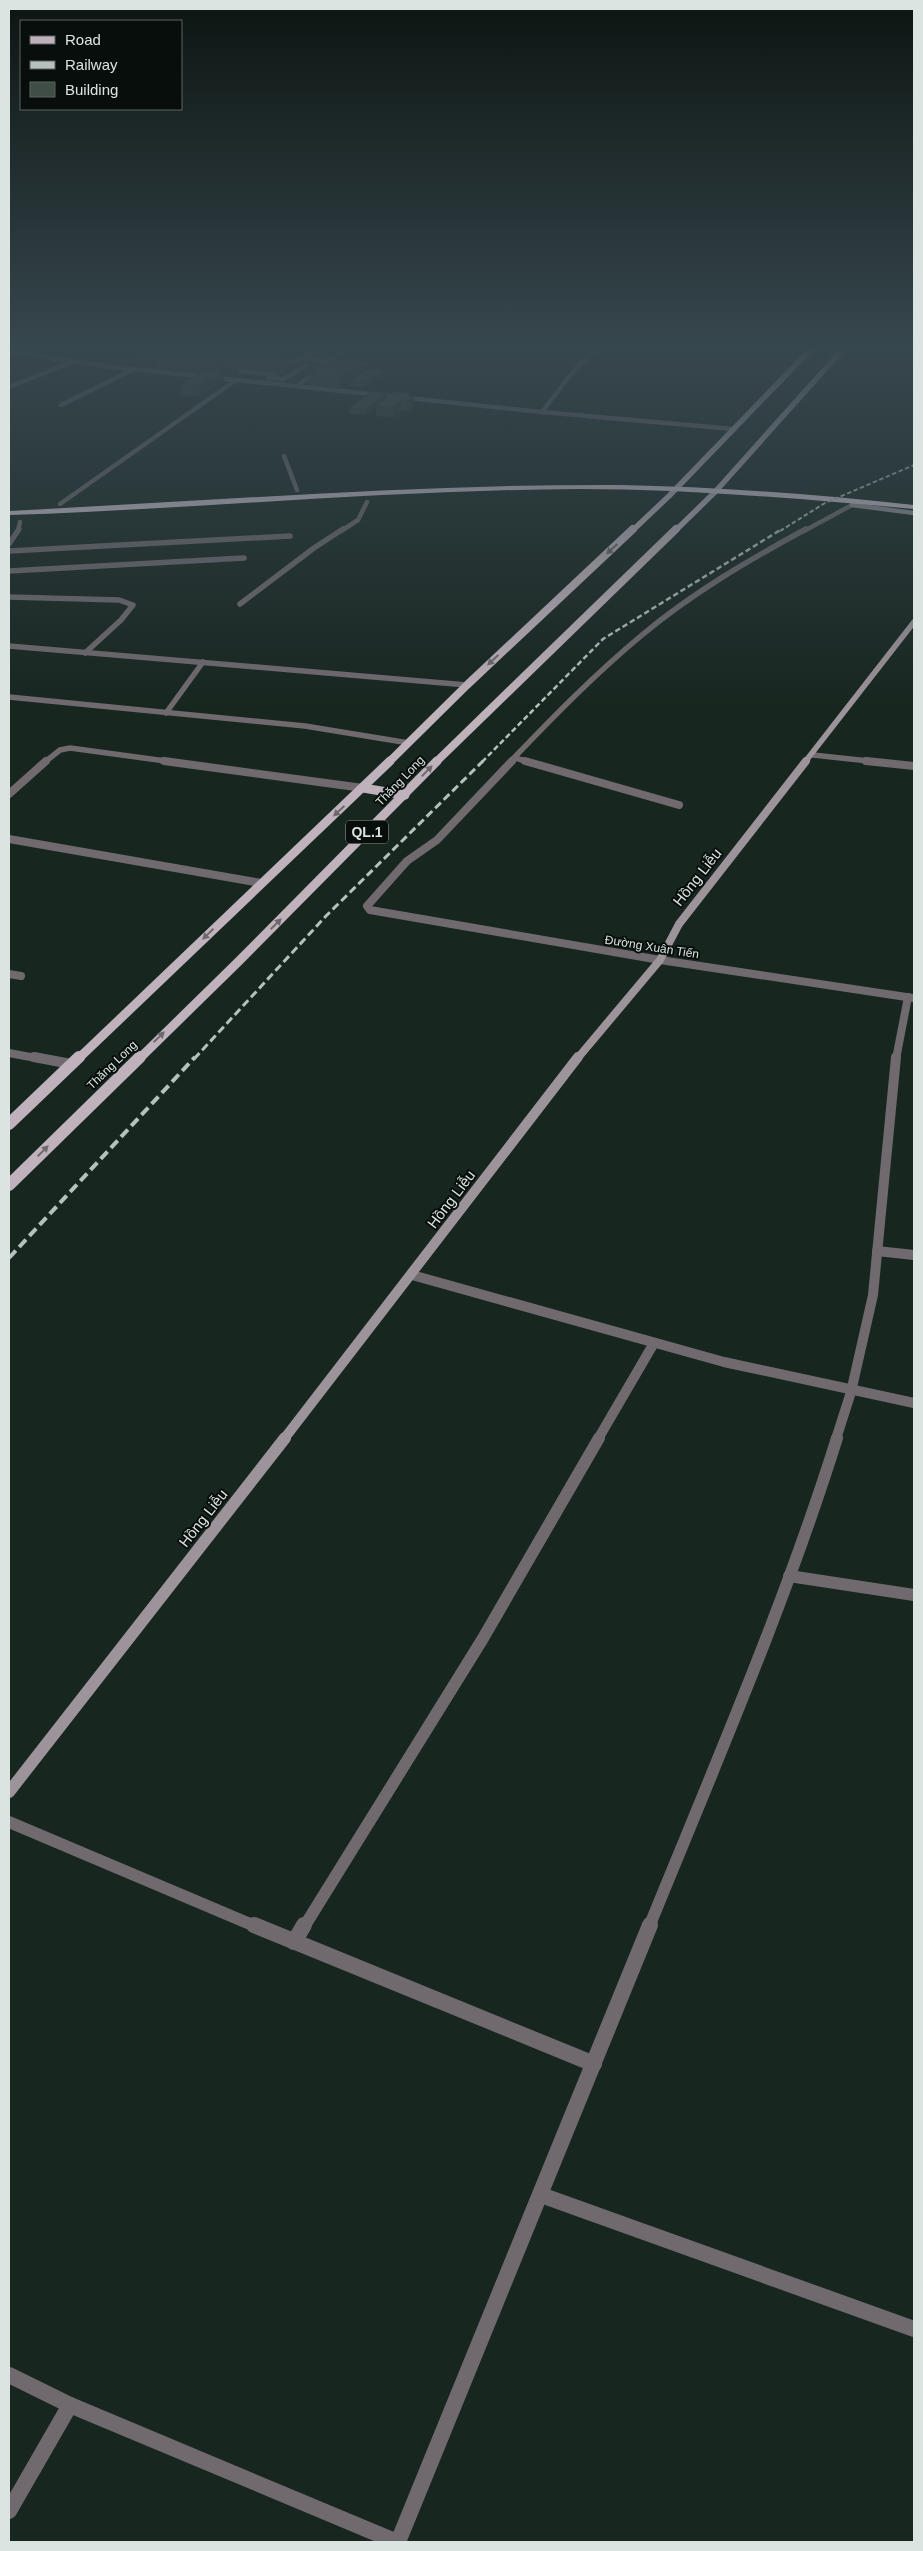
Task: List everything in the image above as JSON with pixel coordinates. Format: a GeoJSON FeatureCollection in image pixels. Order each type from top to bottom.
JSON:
{"type":"FeatureCollection","features":[{"type":"Feature","properties":{"kind":"highway"},"geometry":{"type":"LineString","coordinates":[[9,508],[297,490],[614,478]]}},
{"type":"Feature","properties":{"kind":"highway"},"geometry":{"type":"LineString","coordinates":[[679,478],[701,479]]}},
{"type":"Feature","properties":{"kind":"highway"},"geometry":{"type":"LineString","coordinates":[[9,514],[415,491],[577,487],[662,488],[800,496],[914,508]]}},
{"type":"Feature","properties":{"kind":"highway"},"geometry":{"type":"LineString","coordinates":[[358,503],[509,496],[669,496],[715,492]]}},
{"type":"Feature","properties":{"kind":"highway"},"geometry":{"type":"LineString","coordinates":[[9,523],[29,522]]}},
{"type":"Feature","properties":{"kind":"main road","name":"QL.1"},"geometry":{"type":"LineString","coordinates":[[679,478],[690,468]]}},
{"type":"Feature","properties":{"kind":"main road","name":"Thăng Long"},"geometry":{"type":"LineString","coordinates":[[9,1185],[239,961],[519,679],[715,492],[722,480],[733,468]]}},
{"type":"Feature","properties":{"kind":"main road","name":"Thăng Long"},"geometry":{"type":"LineString","coordinates":[[9,1124],[260,883],[363,788],[467,685],[669,496],[679,478]]}},
{"type":"Feature","properties":{"kind":"main road"},"geometry":{"type":"LineString","coordinates":[[363,788],[404,795]]}},
{"type":"Feature","properties":{"kind":"street"},"geometry":{"type":"LineString","coordinates":[[60,504],[111,468]]}},
{"type":"Feature","properties":{"kind":"street"},"geometry":{"type":"LineString","coordinates":[[289,468],[297,490]]}},
{"type":"Feature","properties":{"kind":"street"},"geometry":{"type":"LineString","coordinates":[[240,604],[314,548],[358,520],[368,502]]}},
{"type":"Feature","properties":{"kind":"street"},"geometry":{"type":"LineString","coordinates":[[680,806],[515,758],[612,660],[678,607],[762,552],[852,505],[914,513]]}},
{"type":"Feature","properties":{"kind":"street"},"geometry":{"type":"LineString","coordinates":[[9,544],[20,528],[20,522]]}},
{"type":"Feature","properties":{"kind":"street"},"geometry":{"type":"LineString","coordinates":[[9,551],[290,536]]}},
{"type":"Feature","properties":{"kind":"street"},"geometry":{"type":"LineString","coordinates":[[9,571],[244,558]]}},
{"type":"Feature","properties":{"kind":"street"},"geometry":{"type":"LineString","coordinates":[[9,597],[119,600],[132,603],[121,620],[85,653]]}},
{"type":"Feature","properties":{"kind":"street","name":"Hồng Liễu"},"geometry":{"type":"LineString","coordinates":[[9,1792],[412,1275],[599,1030],[660,960],[679,924],[813,755],[914,622]]}},
{"type":"Feature","properties":{"kind":"street"},"geometry":{"type":"LineString","coordinates":[[9,646],[467,685]]}},
{"type":"Feature","properties":{"kind":"street"},"geometry":{"type":"LineString","coordinates":[[166,713],[203,662]]}},
{"type":"Feature","properties":{"kind":"street"},"geometry":{"type":"LineString","coordinates":[[9,697],[305,726],[408,743]]}},
{"type":"Feature","properties":{"kind":"street"},"geometry":{"type":"LineString","coordinates":[[9,794],[53,755],[60,750],[70,748],[363,788]]}},
{"type":"Feature","properties":{"kind":"street"},"geometry":{"type":"LineString","coordinates":[[813,755],[914,766]]}},
{"type":"Feature","properties":{"kind":"street","name":"Đường Xuân Tiến"},"geometry":{"type":"LineString","coordinates":[[515,758],[437,840],[407,861],[368,906],[370,910],[660,960],[911,998]]}},
{"type":"Feature","properties":{"kind":"street"},"geometry":{"type":"LineString","coordinates":[[9,839],[260,883]]}},
{"type":"Feature","properties":{"kind":"street"},"geometry":{"type":"LineString","coordinates":[[9,974],[21,976]]}},
{"type":"Feature","properties":{"kind":"street"},"geometry":{"type":"LineString","coordinates":[[9,2375],[70,2405],[398,2542],[594,2064],[789,1576],[852,1392],[867,1330],[877,1251],[898,1040],[911,998]]}},
{"type":"Feature","properties":{"kind":"street"},"geometry":{"type":"LineString","coordinates":[[9,1053],[71,1064]]}},
{"type":"Feature","properties":{"kind":"street"},"geometry":{"type":"LineString","coordinates":[[877,1251],[914,1255]]}},
{"type":"Feature","properties":{"kind":"street"},"geometry":{"type":"LineString","coordinates":[[412,1275],[747,1368],[852,1392],[914,1403]]}},
{"type":"Feature","properties":{"kind":"street"},"geometry":{"type":"LineString","coordinates":[[294,1942],[482,1640],[654,1343]]}},
{"type":"Feature","properties":{"kind":"street"},"geometry":{"type":"LineString","coordinates":[[789,1576],[914,1595]]}},
{"type":"Feature","properties":{"kind":"street"},"geometry":{"type":"LineString","coordinates":[[9,1822],[294,1942],[594,2064]]}},
{"type":"Feature","properties":{"kind":"street"},"geometry":{"type":"LineString","coordinates":[[541,2194],[914,2328]]}},
{"type":"Feature","properties":{"kind":"street"},"geometry":{"type":"LineString","coordinates":[[9,2512],[70,2405]]}},
{"type":"Feature","properties":{"kind":"railway"},"geometry":{"type":"LineString","coordinates":[[780,531],[825,503],[907,468]]}},
{"type":"Feature","properties":{"kind":"railway"},"geometry":{"type":"LineString","coordinates":[[482,762],[603,639],[782,529]]}},
{"type":"Feature","properties":{"kind":"railway"},"geometry":{"type":"LineString","coordinates":[[194,1059],[326,916],[482,762]]}},
{"type":"Feature","properties":{"kind":"railway"},"geometry":{"type":"LineString","coordinates":[[9,1258],[195,1057]]}}]}
